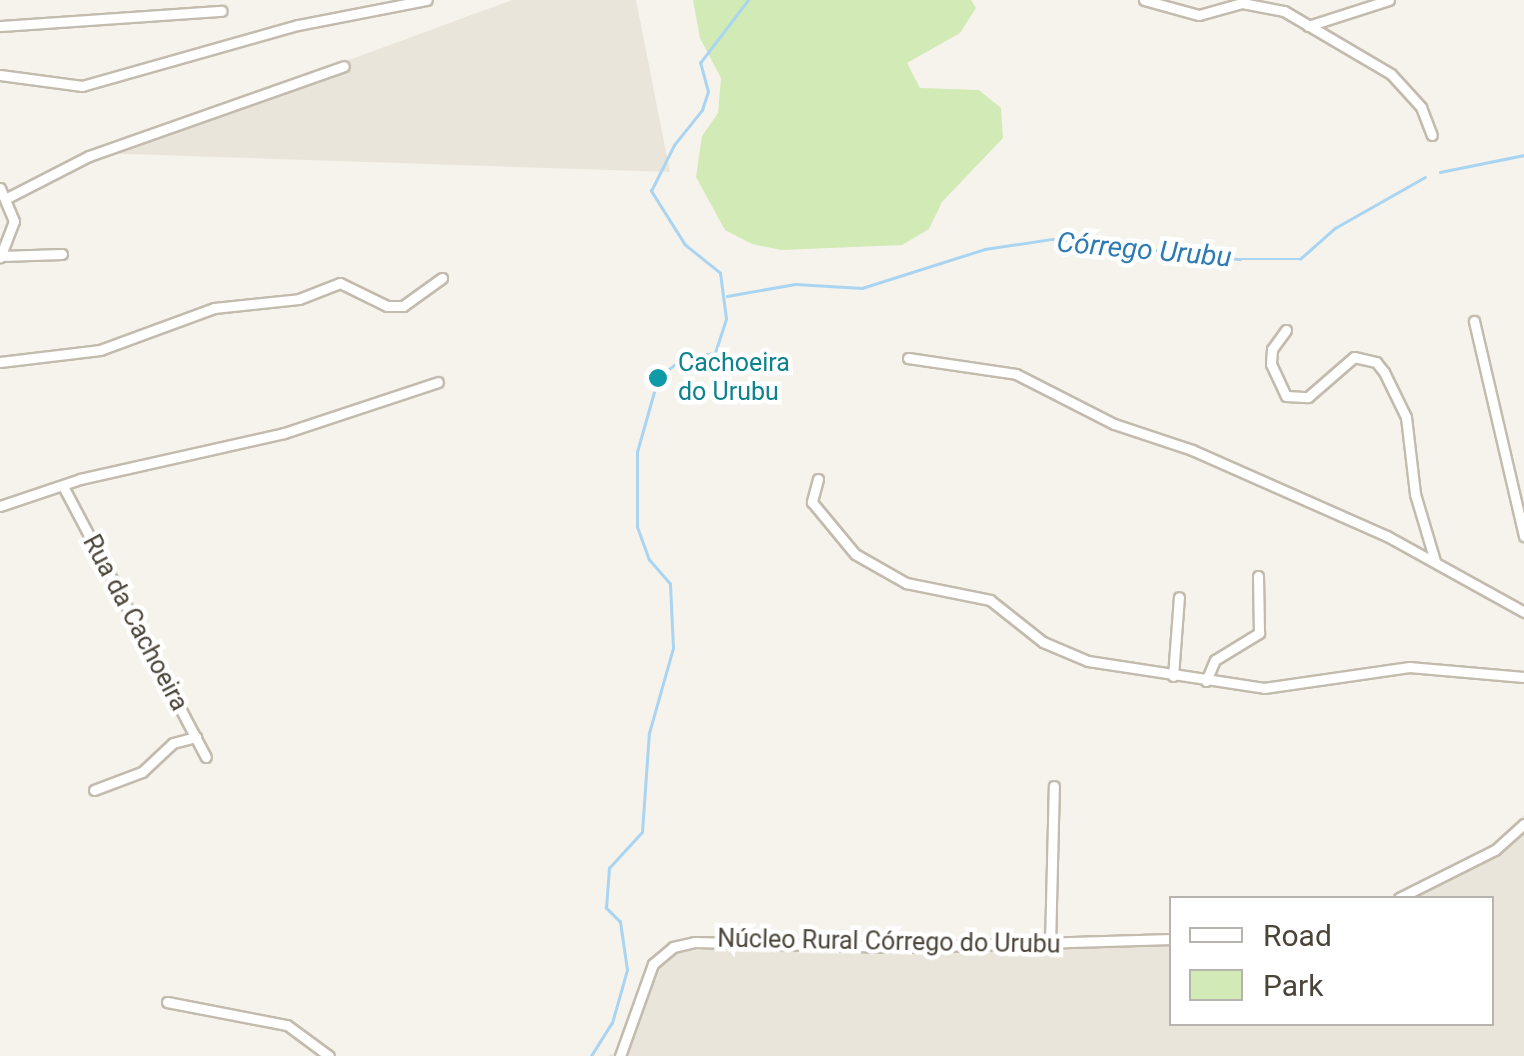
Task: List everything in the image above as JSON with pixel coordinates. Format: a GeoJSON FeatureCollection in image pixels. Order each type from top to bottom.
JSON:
{"type":"FeatureCollection","features":[{"type":"Feature","properties":{"kind":"street"},"geometry":{"type":"LineString","coordinates":[[0,75],[82,86],[298,25],[427,0]]}},
{"type":"Feature","properties":{"kind":"street"},"geometry":{"type":"LineString","coordinates":[[1144,0],[1198,15],[1251,3],[1308,26],[1391,74],[1421,108],[1432,136]]}},
{"type":"Feature","properties":{"kind":"street"},"geometry":{"type":"LineString","coordinates":[[1308,26],[1389,0]]}},
{"type":"Feature","properties":{"kind":"street"},"geometry":{"type":"LineString","coordinates":[[0,26],[221,11]]}},
{"type":"Feature","properties":{"kind":"street"},"geometry":{"type":"LineString","coordinates":[[7,198],[89,156],[344,66]]}},
{"type":"Feature","properties":{"kind":"street"},"geometry":{"type":"LineString","coordinates":[[0,188],[14,220],[1,256],[62,254]]}},
{"type":"Feature","properties":{"kind":"street"},"geometry":{"type":"LineString","coordinates":[[0,362],[100,350],[227,304],[300,300],[340,283],[387,306],[403,306],[442,278]]}},
{"type":"Feature","properties":{"kind":"street"},"geometry":{"type":"LineString","coordinates":[[1474,321],[1524,536]]}},
{"type":"Feature","properties":{"kind":"street"},"geometry":{"type":"LineString","coordinates":[[1286,330],[1272,348],[1271,364],[1286,396],[1308,397],[1354,357],[1376,362],[1384,372],[1406,417],[1415,494],[1435,562]]}},
{"type":"Feature","properties":{"kind":"street"},"geometry":{"type":"LineString","coordinates":[[908,358],[1016,374],[1114,424],[1192,450],[1435,562],[1524,612]]}},
{"type":"Feature","properties":{"kind":"street"},"geometry":{"type":"LineString","coordinates":[[0,506],[64,488],[80,478],[284,433],[438,382]]}},
{"type":"Feature","properties":{"kind":"street"},"geometry":{"type":"LineString","coordinates":[[818,479],[812,502],[855,554],[885,574],[924,588],[974,593],[1069,655],[1206,681],[1294,687],[1409,667],[1524,677]]}},
{"type":"Feature","properties":{"kind":"street","name":"Rua da Cachoeira"},"geometry":{"type":"LineString","coordinates":[[64,488],[206,757]]}},
{"type":"Feature","properties":{"kind":"street"},"geometry":{"type":"LineString","coordinates":[[1206,681],[1214,660],[1259,633],[1258,576]]}},
{"type":"Feature","properties":{"kind":"street"},"geometry":{"type":"LineString","coordinates":[[1173,676],[1180,597]]}},
{"type":"Feature","properties":{"kind":"street"},"geometry":{"type":"LineString","coordinates":[[94,790],[142,772],[173,743],[196,737]]}},
{"type":"Feature","properties":{"kind":"street"},"geometry":{"type":"LineString","coordinates":[[1050,944],[1054,786]]}},
{"type":"Feature","properties":{"kind":"street"},"geometry":{"type":"LineString","coordinates":[[1403,896],[1495,850],[1524,826]]}},
{"type":"Feature","properties":{"kind":"street","name":"Núcleo Rural Córrego do Urubu"},"geometry":{"type":"LineString","coordinates":[[620,1056],[653,964],[673,947],[694,942],[1050,944],[1169,938]]}},
{"type":"Feature","properties":{"kind":"street"},"geometry":{"type":"LineString","coordinates":[[167,1002],[286,1025],[329,1056]]}},
{"type":"Feature","properties":{"kind":"shaded area"},"geometry":{"type":"Polygon","coordinates":[[[512,0],[636,0],[670,172],[96,153],[512,0]]]}},
{"type":"Feature","properties":{"kind":"shaded area"},"geometry":{"type":"Polygon","coordinates":[[[1524,815],[1524,1056],[608,1056],[624,1049],[663,954],[769,942],[1169,937],[1169,1026],[1494,1026],[1494,896],[1396,896],[1471,863],[1524,815]]]}},
{"type":"Feature","properties":{"kind":"green space"},"geometry":{"type":"Polygon","coordinates":[[[693,0],[971,0],[976,8],[960,33],[907,63],[920,88],[979,90],[1001,108],[1003,138],[942,202],[929,229],[902,245],[781,250],[752,244],[725,230],[696,177],[702,136],[718,113],[721,78],[700,38],[693,0]]]}},
{"type":"Feature","properties":{"kind":"waterway","name":"Córrego Urubu"},"geometry":{"type":"LineString","coordinates":[[591,1056],[612,1023],[627,970],[620,922],[606,908],[609,868],[642,832],[649,733],[673,648],[670,584],[649,560],[637,527],[637,452],[658,378],[684,357],[715,353],[726,319],[720,273],[685,245],[651,191],[674,145],[702,110],[708,92],[700,63],[748,0]]}},
{"type":"Feature","properties":{"kind":"waterway","name":"Córrego Urubu"},"geometry":{"type":"LineString","coordinates":[[1440,172],[1524,155]]}},
{"type":"Feature","properties":{"kind":"waterway","name":"Córrego Urubu"},"geometry":{"type":"LineString","coordinates":[[727,296],[795,284],[862,288],[985,249],[1052,239],[1240,259],[1300,259],[1335,228],[1425,177]]}},
{"type":"Feature","properties":{"kind":"place","name":"Cachoeira do Urubu"},"geometry":{"type":"Point","coordinates":[658,378]}}]}
